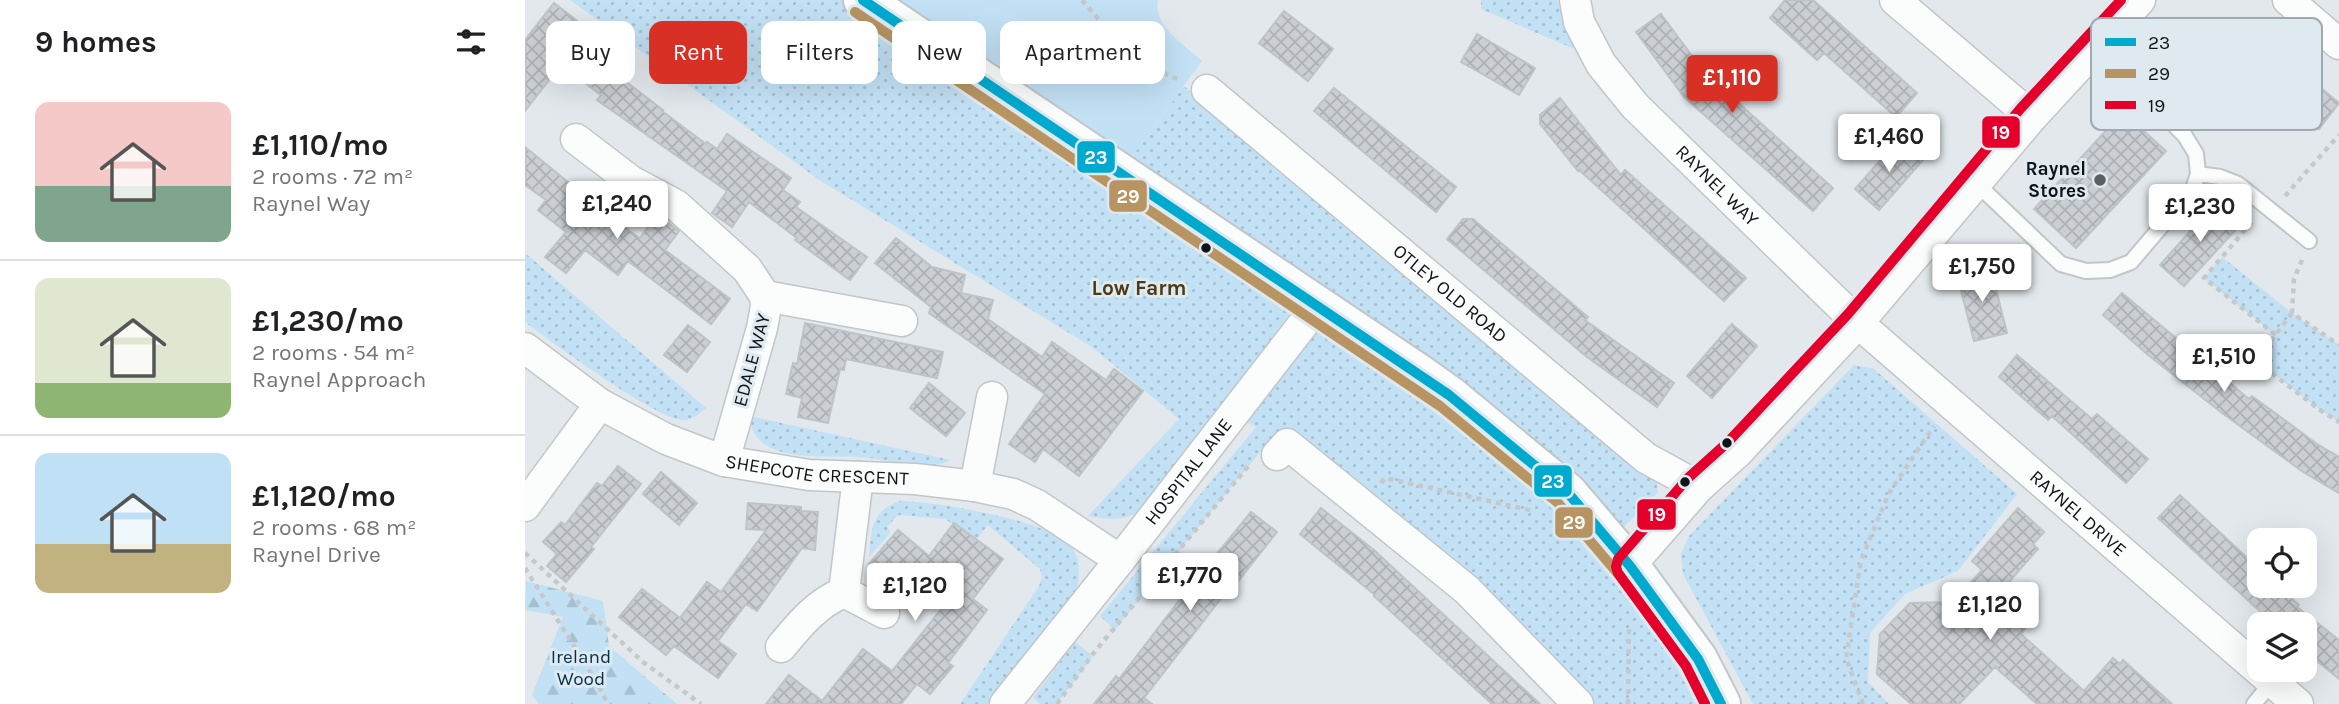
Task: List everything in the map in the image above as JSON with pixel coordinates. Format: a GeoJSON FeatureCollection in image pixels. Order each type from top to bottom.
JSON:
{"type":"FeatureCollection","features":[{"type":"Feature","properties":{"kind":"street"},"geometry":{"type":"LineString","coordinates":[[863,0],[1449,395],[1568,493],[1630,566],[1699,659],[1721,704]]}},
{"type":"Feature","properties":{"kind":"street","name":"RAYNEL WAY"},"geometry":{"type":"LineString","coordinates":[[1575,0],[1579,22],[1601,64],[1635,106],[1858,323]]}},
{"type":"Feature","properties":{"kind":"street"},"geometry":{"type":"LineString","coordinates":[[1895,0],[2032,117]]}},
{"type":"Feature","properties":{"kind":"street"},"geometry":{"type":"LineString","coordinates":[[2124,18],[2140,0]]}},
{"type":"Feature","properties":{"kind":"street"},"geometry":{"type":"LineString","coordinates":[[2288,0],[2309,18]]}},
{"type":"Feature","properties":{"kind":"street"},"geometry":{"type":"LineString","coordinates":[[2322,29],[2339,44]]}},
{"type":"Feature","properties":{"kind":"street"},"geometry":{"type":"LineString","coordinates":[[1630,566],[1699,487],[1738,452],[1858,323],[2032,117],[2091,54]]}},
{"type":"Feature","properties":{"kind":"street","name":"OTLEY OLD ROAD"},"geometry":{"type":"LineString","coordinates":[[1207,90],[1646,458],[1699,487]]}},
{"type":"Feature","properties":{"kind":"street","name":"EDALE WAY"},"geometry":{"type":"LineString","coordinates":[[576,139],[631,181],[676,205],[747,269],[765,296],[762,328],[724,461]]}},
{"type":"Feature","properties":{"kind":"street"},"geometry":{"type":"LineString","coordinates":[[765,296],[902,321]]}},
{"type":"Feature","properties":{"kind":"street","name":"HOSPITAL LANE"},"geometry":{"type":"LineString","coordinates":[[1005,704],[1318,305]]}},
{"type":"Feature","properties":{"kind":"street","name":"RAYNEL DRIVE"},"geometry":{"type":"LineString","coordinates":[[1858,323],[1950,402],[2263,693],[2298,704]]}},
{"type":"Feature","properties":{"kind":"street","name":"SHEPCOTE CRESCENT"},"geometry":{"type":"LineString","coordinates":[[525,348],[600,404],[666,439],[724,461],[809,475],[915,479],[975,486],[1013,494],[1037,505],[1120,560]]}},
{"type":"Feature","properties":{"kind":"street"},"geometry":{"type":"LineString","coordinates":[[975,486],[992,397]]}},
{"type":"Feature","properties":{"kind":"street"},"geometry":{"type":"LineString","coordinates":[[526,504],[600,404]]}},
{"type":"Feature","properties":{"kind":"street"},"geometry":{"type":"LineString","coordinates":[[1277,456],[1287,444],[1467,590],[1578,704]]}},
{"type":"Feature","properties":{"kind":"street"},"geometry":{"type":"LineString","coordinates":[[844,592],[858,477]]}},
{"type":"Feature","properties":{"kind":"street"},"geometry":{"type":"LineString","coordinates":[[844,592],[884,613]]}},
{"type":"Feature","properties":{"kind":"street"},"geometry":{"type":"LineString","coordinates":[[781,647],[807,615],[826,600],[844,592]]}},
{"type":"Feature","properties":{"kind":"lane"},"geometry":{"type":"LineString","coordinates":[[1976,183],[2061,264],[2086,271],[2110,270],[2131,262],[2193,189],[2198,174],[2196,154],[2179,130]]}},
{"type":"Feature","properties":{"kind":"lane"},"geometry":{"type":"LineString","coordinates":[[2198,174],[2220,177],[2238,184],[2309,240]]}},
{"type":"Feature","properties":{"kind":"path"},"geometry":{"type":"LineString","coordinates":[[1082,0],[1111,35],[1160,72],[1207,90]]}},
{"type":"Feature","properties":{"kind":"path"},"geometry":{"type":"LineString","coordinates":[[2276,335],[2204,278],[2339,135]]}},
{"type":"Feature","properties":{"kind":"path"},"geometry":{"type":"LineString","coordinates":[[2309,240],[2294,279],[2292,313],[2256,361],[2339,422]]}},
{"type":"Feature","properties":{"kind":"path"},"geometry":{"type":"LineString","coordinates":[[2292,313],[2339,345]]}},
{"type":"Feature","properties":{"kind":"path"},"geometry":{"type":"LineString","coordinates":[[1863,704],[1846,658],[1861,559],[1889,494],[1950,402]]}},
{"type":"Feature","properties":{"kind":"path"},"geometry":{"type":"LineString","coordinates":[[1057,704],[1092,656],[1251,463],[1277,456]]}},
{"type":"Feature","properties":{"kind":"path"},"geometry":{"type":"LineString","coordinates":[[1363,506],[1385,478],[1547,514],[1568,493]]}},
{"type":"Feature","properties":{"kind":"path"},"geometry":{"type":"LineString","coordinates":[[525,553],[643,662],[701,704]]}},
{"type":"Feature","properties":{"kind":"path"},"geometry":{"type":"LineString","coordinates":[[525,568],[608,704]]}},
{"type":"Feature","properties":{"kind":"path"},"geometry":{"type":"LineString","coordinates":[[1628,704],[1629,621]]}},
{"type":"Feature","properties":{"kind":"green space"},"geometry":{"type":"Polygon","coordinates":[[[570,0],[863,0],[894,21],[892,21],[892,84],[986,83],[1120,173],[1184,86],[1363,237],[1656,476],[1658,492],[1598,554],[1658,631],[1696,704],[1578,704],[1287,444],[1273,436],[1115,630],[1100,616],[1256,427],[1222,408],[1135,514],[1111,519],[1088,516],[1179,419],[1092,347],[821,181],[686,84],[747,84],[747,21],[649,21],[649,57],[635,47],[635,21],[599,21],[570,0]]]}},
{"type":"Feature","properties":{"kind":"green space"},"geometry":{"type":"Polygon","coordinates":[[[863,0],[1158,0],[1161,21],[1000,21],[1000,84],[1165,84],[1165,27],[1202,61],[1120,173],[986,83],[986,21],[894,21],[863,0]]]}},
{"type":"Feature","properties":{"kind":"green space"},"geometry":{"type":"Polygon","coordinates":[[[1481,0],[1557,0],[1579,51],[1481,9],[1481,0]]]}},
{"type":"Feature","properties":{"kind":"green space"},"geometry":{"type":"Polygon","coordinates":[[[525,253],[706,408],[690,419],[670,417],[628,394],[525,322],[525,253]]]}},
{"type":"Feature","properties":{"kind":"green space"},"geometry":{"type":"Polygon","coordinates":[[[2222,257],[2292,313],[2339,345],[2339,422],[2256,361],[2275,335],[2204,278],[2222,257]]]}},
{"type":"Feature","properties":{"kind":"green space"},"geometry":{"type":"Polygon","coordinates":[[[1854,365],[1874,369],[2017,494],[1958,571],[1905,594],[1870,633],[1868,682],[1889,704],[1753,704],[1683,574],[1681,554],[1689,536],[1854,365]]]}},
{"type":"Feature","properties":{"kind":"green space"},"geometry":{"type":"Polygon","coordinates":[[[750,416],[950,460],[941,464],[919,465],[860,457],[786,453],[764,444],[758,438],[752,428],[750,416]]]}},
{"type":"Feature","properties":{"kind":"green space"},"geometry":{"type":"Polygon","coordinates":[[[900,501],[963,509],[1015,520],[1058,536],[1074,551],[1079,568],[1077,592],[990,704],[960,704],[1039,586],[1042,577],[1040,569],[988,525],[977,539],[945,519],[898,515],[887,527],[891,532],[869,557],[874,523],[883,510],[900,501]]]}},
{"type":"Feature","properties":{"kind":"green space","name":"Ireland Wood"},"geometry":{"type":"Polygon","coordinates":[[[526,581],[603,601],[609,646],[677,704],[539,704],[532,695],[563,617],[525,610],[526,581]]]}},
{"type":"Feature","properties":{"kind":"green space"},"geometry":{"type":"Polygon","coordinates":[[[1075,642],[1093,656],[1057,704],[1040,704],[1033,698],[1075,642]]]}},
{"type":"Feature","properties":{"kind":"building"},"geometry":{"type":"Polygon","coordinates":[[[1785,0],[1813,0],[1917,93],[1896,117],[1824,53],[1817,60],[1770,18],[1785,0]]]}},
{"type":"Feature","properties":{"kind":"building"},"geometry":{"type":"Polygon","coordinates":[[[554,3],[578,21],[546,21],[546,84],[525,111],[525,40],[554,3]]]}},
{"type":"Feature","properties":{"kind":"building"},"geometry":{"type":"Polygon","coordinates":[[[1284,11],[1333,49],[1308,81],[1259,43],[1284,11]]]}},
{"type":"Feature","properties":{"kind":"building"},"geometry":{"type":"Polygon","coordinates":[[[1661,14],[1704,72],[1833,188],[1813,211],[1684,97],[1636,32],[1661,14]]]}},
{"type":"Feature","properties":{"kind":"building"},"geometry":{"type":"Polygon","coordinates":[[[1477,34],[1535,68],[1519,95],[1461,62],[1477,34]]]}},
{"type":"Feature","properties":{"kind":"building"},"geometry":{"type":"Polygon","coordinates":[[[586,84],[629,84],[706,144],[707,142],[717,149],[727,134],[791,178],[783,190],[800,202],[796,207],[867,257],[850,280],[749,202],[732,227],[712,213],[727,191],[597,100],[601,95],[586,84]]]}},
{"type":"Feature","properties":{"kind":"building"},"geometry":{"type":"Polygon","coordinates":[[[1334,88],[1456,187],[1436,212],[1314,111],[1334,88]]]}},
{"type":"Feature","properties":{"kind":"building"},"geometry":{"type":"Polygon","coordinates":[[[2322,89],[2339,103],[2322,125],[2322,89]]]}},
{"type":"Feature","properties":{"kind":"building"},"geometry":{"type":"Polygon","coordinates":[[[1560,98],[1621,175],[1625,170],[1746,278],[1724,301],[1578,171],[1540,124],[1540,115],[1560,98]]]}},
{"type":"Feature","properties":{"kind":"building","name":"Raynel Stores"},"geometry":{"type":"Polygon","coordinates":[[[2106,130],[2143,130],[2166,151],[2076,248],[2034,209],[2106,130]]]}},
{"type":"Feature","properties":{"kind":"building"},"geometry":{"type":"Polygon","coordinates":[[[1899,139],[1923,160],[1879,210],[1855,189],[1899,139]]]}},
{"type":"Feature","properties":{"kind":"building"},"geometry":{"type":"Polygon","coordinates":[[[525,147],[584,195],[582,198],[640,238],[657,215],[679,231],[665,250],[730,299],[711,324],[628,261],[618,275],[585,250],[566,273],[545,257],[566,232],[538,210],[546,200],[525,185],[525,147]]]}},
{"type":"Feature","properties":{"kind":"building"},"geometry":{"type":"Polygon","coordinates":[[[2216,202],[2241,224],[2184,286],[2160,265],[2216,202]]]}},
{"type":"Feature","properties":{"kind":"building"},"geometry":{"type":"Polygon","coordinates":[[[1463,219],[1473,219],[1588,317],[1585,320],[1674,383],[1657,407],[1587,357],[1447,239],[1463,219]]]}},
{"type":"Feature","properties":{"kind":"building"},"geometry":{"type":"Polygon","coordinates":[[[896,238],[932,267],[965,275],[961,293],[993,300],[988,319],[1042,357],[1052,342],[1106,380],[1114,369],[1143,391],[1079,476],[1043,449],[1035,462],[1009,444],[1045,394],[929,313],[931,307],[875,263],[896,238]]]}},
{"type":"Feature","properties":{"kind":"building"},"geometry":{"type":"Polygon","coordinates":[[[1991,269],[2007,333],[1974,341],[1957,275],[1991,269]]]}},
{"type":"Feature","properties":{"kind":"building"},"geometry":{"type":"Polygon","coordinates":[[[2122,293],[2249,399],[2252,396],[2339,457],[2339,493],[2303,472],[2222,413],[2148,355],[2103,315],[2122,293]]]}},
{"type":"Feature","properties":{"kind":"building"},"geometry":{"type":"Polygon","coordinates":[[[805,323],[943,352],[937,378],[846,359],[844,370],[840,369],[828,423],[798,417],[802,398],[786,394],[793,363],[797,364],[805,323]]]}},
{"type":"Feature","properties":{"kind":"building"},"geometry":{"type":"Polygon","coordinates":[[[1732,324],[1757,346],[1712,398],[1687,376],[1732,324]]]}},
{"type":"Feature","properties":{"kind":"building"},"geometry":{"type":"Polygon","coordinates":[[[688,325],[710,342],[687,372],[664,355],[688,325]]]}},
{"type":"Feature","properties":{"kind":"building"},"geometry":{"type":"Polygon","coordinates":[[[2017,355],[2092,419],[2097,414],[2148,459],[2126,483],[2052,416],[2048,420],[1999,377],[2017,355]]]}},
{"type":"Feature","properties":{"kind":"building"},"geometry":{"type":"Polygon","coordinates":[[[929,383],[965,413],[946,436],[910,408],[929,383]]]}},
{"type":"Feature","properties":{"kind":"building"},"geometry":{"type":"Polygon","coordinates":[[[618,466],[641,484],[591,547],[594,549],[566,582],[547,566],[557,554],[543,542],[561,522],[565,525],[597,483],[602,486],[618,466]]]}},
{"type":"Feature","properties":{"kind":"building"},"geometry":{"type":"Polygon","coordinates":[[[661,472],[697,503],[679,525],[643,494],[661,472]]]}},
{"type":"Feature","properties":{"kind":"building"},"geometry":{"type":"Polygon","coordinates":[[[2180,495],[2247,558],[2247,598],[2291,598],[2303,612],[2261,612],[2158,518],[2180,495]]]}},
{"type":"Feature","properties":{"kind":"building"},"geometry":{"type":"Polygon","coordinates":[[[748,503],[801,507],[801,511],[818,512],[815,550],[802,548],[757,611],[746,604],[718,641],[736,654],[718,678],[674,646],[666,655],[619,617],[642,589],[680,618],[707,582],[721,592],[766,530],[746,529],[748,503]]]}},
{"type":"Feature","properties":{"kind":"building"},"geometry":{"type":"Polygon","coordinates":[[[1321,508],[1374,550],[1540,704],[1492,704],[1375,595],[1300,534],[1321,508]]]}},
{"type":"Feature","properties":{"kind":"building"},"geometry":{"type":"Polygon","coordinates":[[[2018,508],[2044,532],[2033,544],[2038,549],[1993,600],[2025,629],[2021,634],[2084,691],[2113,658],[2120,664],[2123,660],[2172,704],[2037,704],[1995,667],[1959,704],[1911,704],[1877,674],[1880,634],[1910,603],[1953,602],[1982,570],[1972,561],[2018,508]]]}},
{"type":"Feature","properties":{"kind":"building"},"geometry":{"type":"Polygon","coordinates":[[[1251,512],[1277,532],[1232,589],[1230,587],[1144,698],[1152,704],[1094,704],[1116,676],[1119,679],[1251,512]]]}},
{"type":"Feature","properties":{"kind":"building"},"geometry":{"type":"Polygon","coordinates":[[[954,523],[1003,559],[973,599],[987,610],[948,663],[953,666],[930,694],[917,684],[901,704],[766,704],[789,675],[822,701],[863,649],[892,671],[945,604],[902,568],[890,582],[869,564],[898,530],[929,556],[954,523]]]}},
{"type":"Feature","properties":{"kind":"building"},"geometry":{"type":"Polygon","coordinates":[[[2317,623],[2339,640],[2339,679],[2317,661],[2317,623]]]}},
{"type":"Feature","properties":{"kind":"transit line","name":"23"},"geometry":{"type":"LineString","coordinates":[[863,0],[1449,395],[1568,493],[1630,566],[1698,659],[1721,704]]}},
{"type":"Feature","properties":{"kind":"transit line","name":"19"},"geometry":{"type":"LineString","coordinates":[[2104,18],[2121,0]]}},
{"type":"Feature","properties":{"kind":"transit line","name":"29"},"geometry":{"type":"LineString","coordinates":[[855,12],[1440,406],[1558,503],[1619,575],[1686,666],[1705,704]]}},
{"type":"Feature","properties":{"kind":"transit line","name":"19"},"geometry":{"type":"LineString","coordinates":[[1705,704],[1686,666],[1618,573],[1618,559],[1688,478],[1728,442],[1848,314],[2021,108],[2091,32]]}},
{"type":"Feature","properties":{"kind":"place","name":"Raynel Stores"},"geometry":{"type":"Point","coordinates":[2100,180]}},
{"type":"Feature","properties":{"kind":"district","name":"Low Farm"},"geometry":{"type":"Point","coordinates":[1139,288]}}]}
